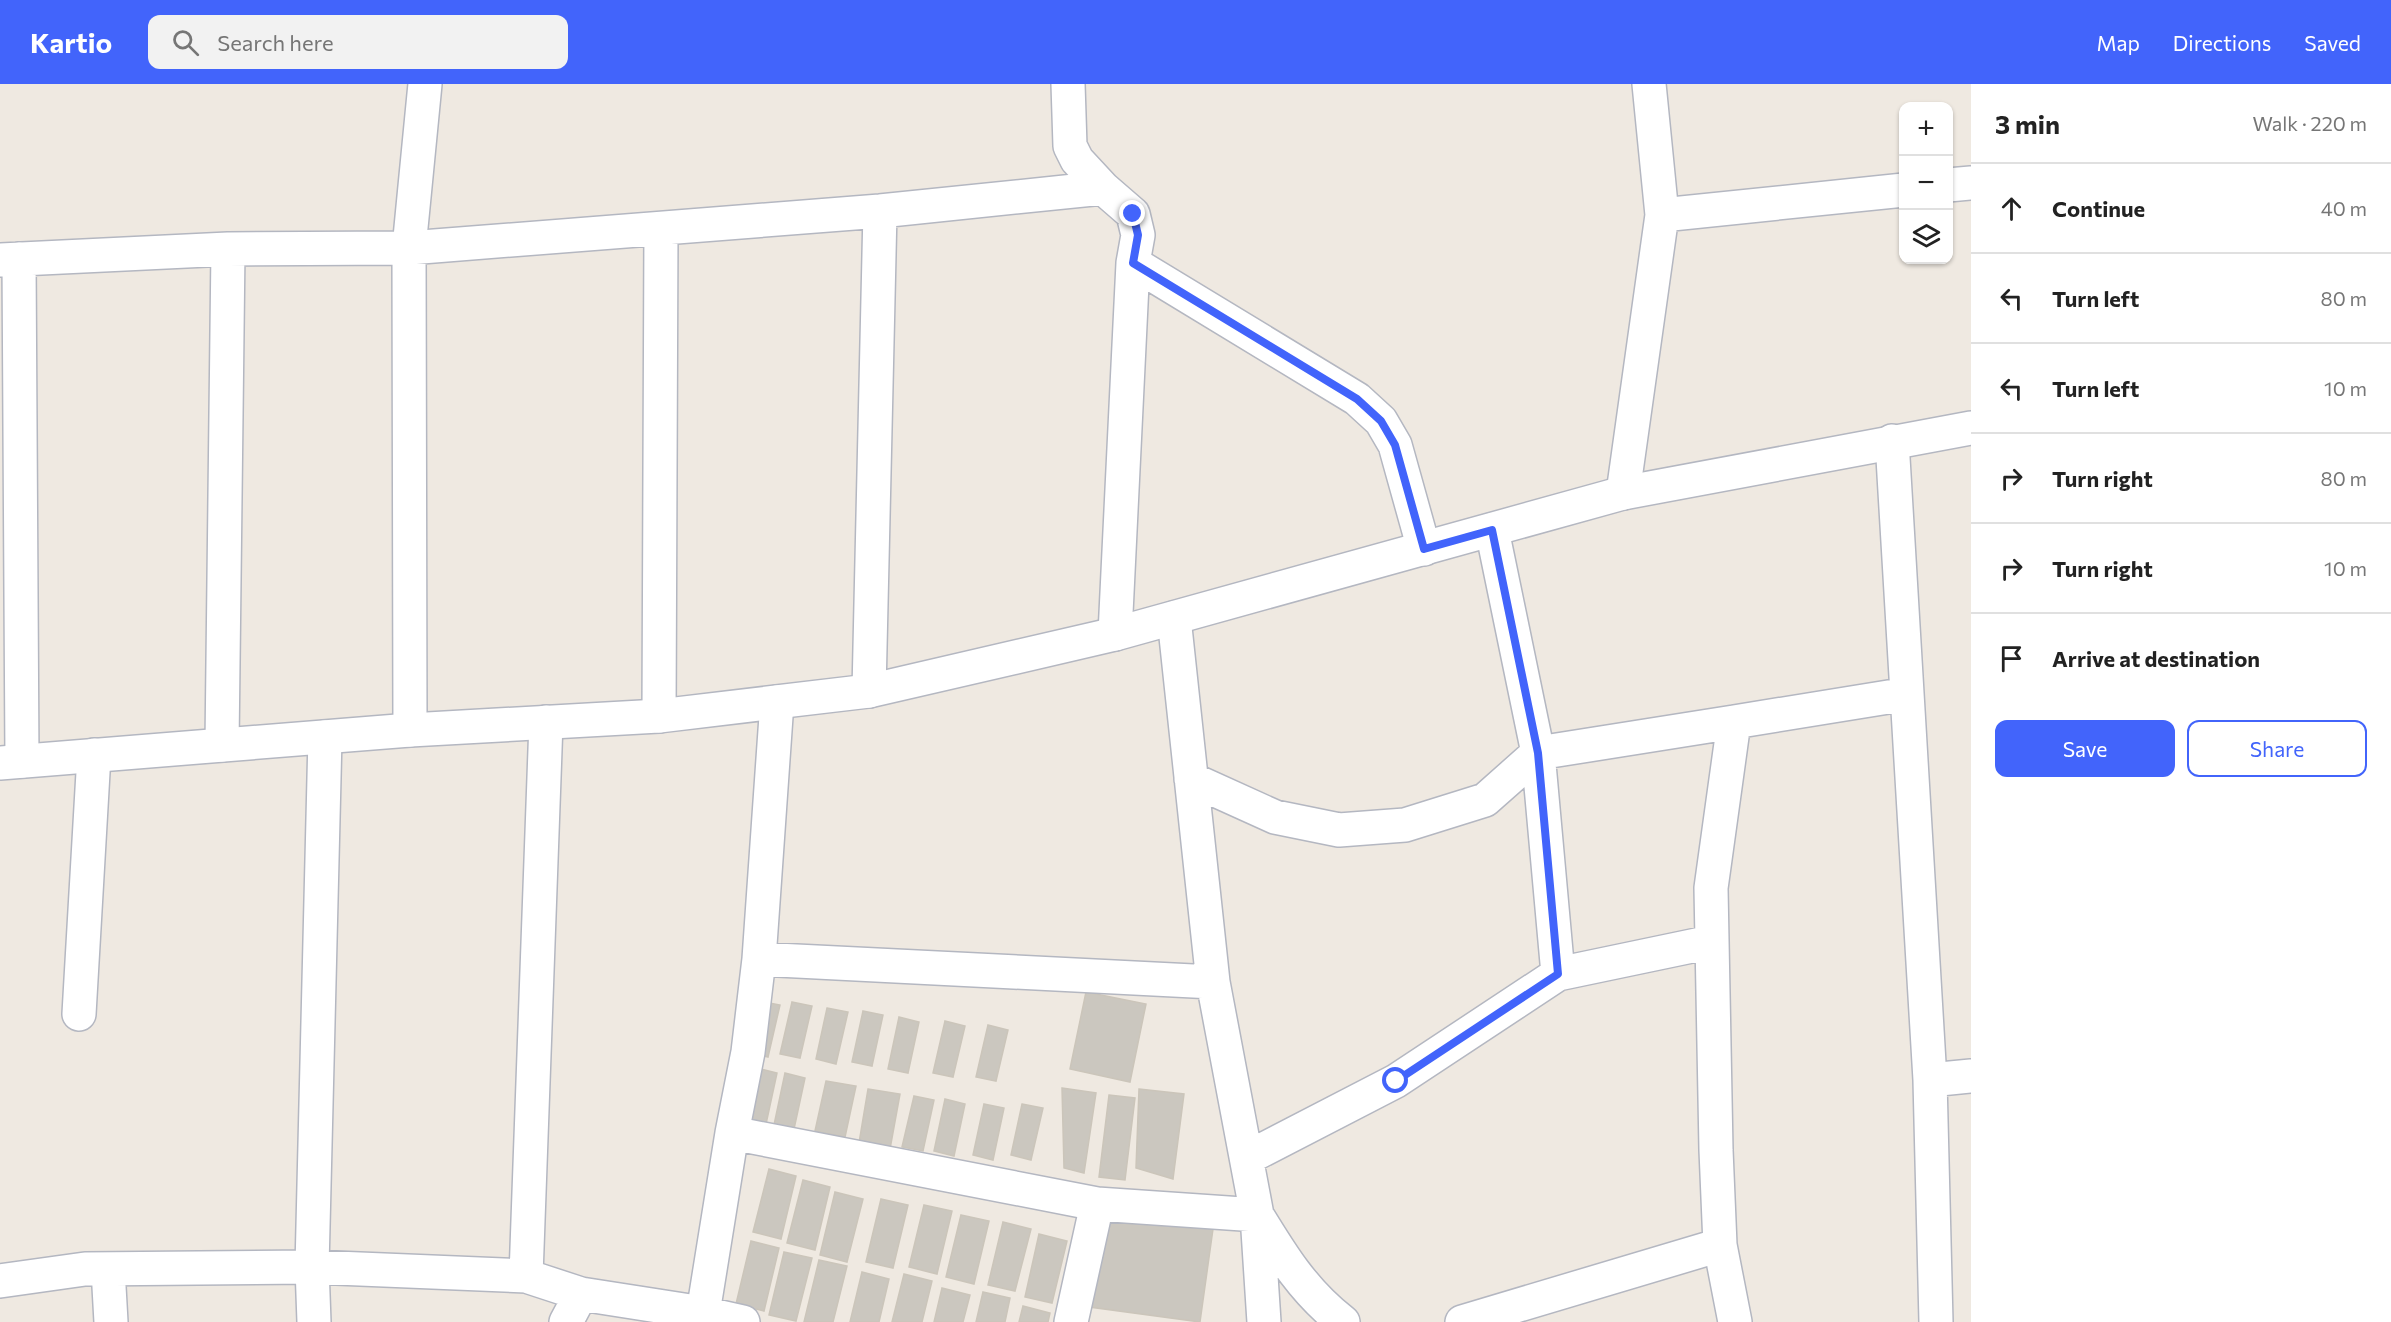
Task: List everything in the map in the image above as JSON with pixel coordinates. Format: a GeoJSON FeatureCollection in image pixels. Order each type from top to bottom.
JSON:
{"type":"FeatureCollection","features":[{"type":"Feature","properties":{"kind":"street"},"geometry":{"type":"LineString","coordinates":[[410,730],[409,248],[425,84]]}},
{"type":"Feature","properties":{"kind":"street"},"geometry":{"type":"LineString","coordinates":[[1068,84],[1070,146],[1077,160],[1103,188],[1133,214],[1138,235],[1133,263],[1115,634]]}},
{"type":"Feature","properties":{"kind":"street"},"geometry":{"type":"LineString","coordinates":[[1623,493],[1662,215],[1649,84]]}},
{"type":"Feature","properties":{"kind":"street"},"geometry":{"type":"LineString","coordinates":[[1953,185],[1971,183]]}},
{"type":"Feature","properties":{"kind":"street"},"geometry":{"type":"LineString","coordinates":[[1103,188],[880,211],[409,248],[228,249],[9,260],[11,762],[410,730],[659,716],[869,691],[1115,634],[1623,493],[1971,428]]}},
{"type":"Feature","properties":{"kind":"street"},"geometry":{"type":"LineString","coordinates":[[1662,215],[1899,191]]}},
{"type":"Feature","properties":{"kind":"street"},"geometry":{"type":"LineString","coordinates":[[869,691],[880,211]]}},
{"type":"Feature","properties":{"kind":"street"},"geometry":{"type":"LineString","coordinates":[[659,716],[661,229]]}},
{"type":"Feature","properties":{"kind":"street"},"geometry":{"type":"LineString","coordinates":[[222,745],[228,249]]}},
{"type":"Feature","properties":{"kind":"street"},"geometry":{"type":"LineString","coordinates":[[1133,263],[1357,399],[1381,421],[1395,445],[1424,549]]}},
{"type":"Feature","properties":{"kind":"street"},"geometry":{"type":"LineString","coordinates":[[1892,441],[1930,1080],[1936,1322]]}},
{"type":"Feature","properties":{"kind":"street"},"geometry":{"type":"LineString","coordinates":[[1492,530],[1538,753],[1558,974]]}},
{"type":"Feature","properties":{"kind":"street"},"geometry":{"type":"LineString","coordinates":[[1174,618],[1213,982],[1257,1215],[1264,1322]]}},
{"type":"Feature","properties":{"kind":"street"},"geometry":{"type":"LineString","coordinates":[[1191,778],[1275,817],[1340,830],[1405,825],[1485,800],[1538,753],[1907,694]]}},
{"type":"Feature","properties":{"kind":"street"},"geometry":{"type":"LineString","coordinates":[[703,1313],[732,1133],[748,1052],[759,959],[777,702]]}},
{"type":"Feature","properties":{"kind":"street"},"geometry":{"type":"LineString","coordinates":[[526,1276],[546,722]]}},
{"type":"Feature","properties":{"kind":"street"},"geometry":{"type":"LineString","coordinates":[[1734,722],[1711,888],[1711,942],[1720,1245],[1735,1322]]}},
{"type":"Feature","properties":{"kind":"street"},"geometry":{"type":"LineString","coordinates":[[314,1322],[312,1267],[325,737]]}},
{"type":"Feature","properties":{"kind":"street"},"geometry":{"type":"LineString","coordinates":[[79,1014],[94,755]]}},
{"type":"Feature","properties":{"kind":"street"},"geometry":{"type":"LineString","coordinates":[[1246,1158],[1396,1081],[1558,974],[1711,942]]}},
{"type":"Feature","properties":{"kind":"street"},"geometry":{"type":"LineString","coordinates":[[759,959],[1213,982]]}},
{"type":"Feature","properties":{"kind":"street"},"geometry":{"type":"LineString","coordinates":[[1930,1080],[1971,1076]]}},
{"type":"Feature","properties":{"kind":"street"},"geometry":{"type":"LineString","coordinates":[[732,1133],[1097,1204],[1257,1215]]}},
{"type":"Feature","properties":{"kind":"street"},"geometry":{"type":"LineString","coordinates":[[1071,1322],[1097,1204]]}},
{"type":"Feature","properties":{"kind":"street"},"geometry":{"type":"LineString","coordinates":[[1257,1215],[1290,1269],[1322,1306],[1343,1322]]}},
{"type":"Feature","properties":{"kind":"street"},"geometry":{"type":"LineString","coordinates":[[1462,1322],[1720,1245]]}},
{"type":"Feature","properties":{"kind":"street"},"geometry":{"type":"LineString","coordinates":[[0,1281],[84,1269],[312,1267],[526,1276],[581,1294],[703,1313],[743,1322]]}},
{"type":"Feature","properties":{"kind":"street"},"geometry":{"type":"LineString","coordinates":[[108,1269],[111,1322]]}},
{"type":"Feature","properties":{"kind":"street"},"geometry":{"type":"LineString","coordinates":[[566,1322],[581,1294]]}},
{"type":"Feature","properties":{"kind":"building"},"geometry":{"type":"Polygon","coordinates":[[[1086,992],[1146,1004],[1130,1082],[1070,1069],[1086,992]]]}},
{"type":"Feature","properties":{"kind":"building"},"geometry":{"type":"Polygon","coordinates":[[[759,1001],[780,1005],[768,1057],[748,1052],[759,1001]]]}},
{"type":"Feature","properties":{"kind":"building"},"geometry":{"type":"Polygon","coordinates":[[[792,1002],[812,1006],[800,1058],[780,1054],[792,1002]]]}},
{"type":"Feature","properties":{"kind":"building"},"geometry":{"type":"Polygon","coordinates":[[[827,1008],[848,1012],[836,1064],[816,1059],[827,1008]]]}},
{"type":"Feature","properties":{"kind":"building"},"geometry":{"type":"Polygon","coordinates":[[[863,1011],[883,1015],[872,1066],[852,1062],[863,1011]]]}},
{"type":"Feature","properties":{"kind":"building"},"geometry":{"type":"Polygon","coordinates":[[[899,1017],[919,1022],[908,1073],[888,1069],[899,1017]]]}},
{"type":"Feature","properties":{"kind":"building"},"geometry":{"type":"Polygon","coordinates":[[[945,1021],[965,1026],[953,1077],[933,1073],[945,1021]]]}},
{"type":"Feature","properties":{"kind":"building"},"geometry":{"type":"Polygon","coordinates":[[[988,1025],[1008,1030],[996,1081],[976,1077],[988,1025]]]}},
{"type":"Feature","properties":{"kind":"building"},"geometry":{"type":"Polygon","coordinates":[[[757,1068],[777,1073],[766,1124],[746,1120],[757,1068]]]}},
{"type":"Feature","properties":{"kind":"building"},"geometry":{"type":"Polygon","coordinates":[[[785,1073],[805,1078],[794,1129],[774,1125],[785,1073]]]}},
{"type":"Feature","properties":{"kind":"building"},"geometry":{"type":"Polygon","coordinates":[[[826,1081],[856,1086],[845,1137],[815,1131],[826,1081]]]}},
{"type":"Feature","properties":{"kind":"building"},"geometry":{"type":"Polygon","coordinates":[[[1062,1088],[1096,1093],[1084,1173],[1064,1168],[1062,1088]]]}},
{"type":"Feature","properties":{"kind":"building"},"geometry":{"type":"Polygon","coordinates":[[[868,1089],[900,1094],[890,1149],[859,1143],[868,1089]]]}},
{"type":"Feature","properties":{"kind":"building"},"geometry":{"type":"Polygon","coordinates":[[[1139,1089],[1184,1094],[1173,1179],[1136,1168],[1139,1089]]]}},
{"type":"Feature","properties":{"kind":"building"},"geometry":{"type":"Polygon","coordinates":[[[1109,1095],[1135,1098],[1125,1180],[1099,1177],[1109,1095]]]}},
{"type":"Feature","properties":{"kind":"building"},"geometry":{"type":"Polygon","coordinates":[[[914,1096],[934,1100],[923,1151],[902,1147],[914,1096]]]}},
{"type":"Feature","properties":{"kind":"building"},"geometry":{"type":"Polygon","coordinates":[[[945,1099],[965,1104],[954,1156],[934,1151],[945,1099]]]}},
{"type":"Feature","properties":{"kind":"building"},"geometry":{"type":"Polygon","coordinates":[[[984,1104],[1004,1108],[993,1160],[973,1155],[984,1104]]]}},
{"type":"Feature","properties":{"kind":"building"},"geometry":{"type":"Polygon","coordinates":[[[1022,1104],[1043,1108],[1031,1160],[1011,1155],[1022,1104]]]}},
{"type":"Feature","properties":{"kind":"building"},"geometry":{"type":"Polygon","coordinates":[[[769,1169],[796,1176],[781,1239],[753,1232],[769,1169]]]}},
{"type":"Feature","properties":{"kind":"building"},"geometry":{"type":"Polygon","coordinates":[[[803,1180],[830,1187],[815,1250],[787,1243],[803,1180]]]}},
{"type":"Feature","properties":{"kind":"building"},"geometry":{"type":"Polygon","coordinates":[[[835,1192],[863,1199],[847,1262],[820,1255],[835,1192]]]}},
{"type":"Feature","properties":{"kind":"building"},"geometry":{"type":"Polygon","coordinates":[[[881,1199],[908,1205],[893,1268],[866,1262],[881,1199]]]}},
{"type":"Feature","properties":{"kind":"building"},"geometry":{"type":"Polygon","coordinates":[[[924,1205],[952,1211],[937,1274],[909,1267],[924,1205]]]}},
{"type":"Feature","properties":{"kind":"building"},"geometry":{"type":"Polygon","coordinates":[[[1096,1212],[1213,1229],[1200,1322],[1082,1306],[1096,1212]]]}},
{"type":"Feature","properties":{"kind":"building"},"geometry":{"type":"Polygon","coordinates":[[[961,1215],[989,1221],[974,1284],[946,1277],[961,1215]]]}},
{"type":"Feature","properties":{"kind":"building"},"geometry":{"type":"Polygon","coordinates":[[[1003,1222],[1031,1229],[1015,1291],[988,1285],[1003,1222]]]}},
{"type":"Feature","properties":{"kind":"building"},"geometry":{"type":"Polygon","coordinates":[[[1039,1234],[1067,1241],[1052,1303],[1025,1297],[1039,1234]]]}},
{"type":"Feature","properties":{"kind":"building"},"geometry":{"type":"Polygon","coordinates":[[[751,1241],[779,1248],[764,1311],[736,1304],[751,1241]]]}},
{"type":"Feature","properties":{"kind":"building"},"geometry":{"type":"Polygon","coordinates":[[[784,1252],[812,1258],[796,1321],[769,1315],[784,1252]]]}},
{"type":"Feature","properties":{"kind":"building"},"geometry":{"type":"Polygon","coordinates":[[[819,1260],[847,1266],[833,1322],[804,1322],[819,1260]]]}},
{"type":"Feature","properties":{"kind":"building"},"geometry":{"type":"Polygon","coordinates":[[[862,1272],[889,1279],[879,1322],[850,1322],[862,1272]]]}},
{"type":"Feature","properties":{"kind":"building"},"geometry":{"type":"Polygon","coordinates":[[[904,1274],[932,1281],[922,1322],[892,1322],[904,1274]]]}},
{"type":"Feature","properties":{"kind":"building"},"geometry":{"type":"Polygon","coordinates":[[[942,1288],[970,1295],[963,1322],[934,1322],[942,1288]]]}},
{"type":"Feature","properties":{"kind":"building"},"geometry":{"type":"Polygon","coordinates":[[[983,1292],[1010,1298],[1005,1322],[976,1322],[983,1292]]]}},
{"type":"Feature","properties":{"kind":"building"},"geometry":{"type":"Polygon","coordinates":[[[1023,1306],[1050,1313],[1048,1322],[1019,1322],[1023,1306]]]}},
{"type":"Feature","properties":{"kind":"route"},"geometry":{"type":"LineString","coordinates":[[1133,214],[1138,235],[1133,263],[1357,399],[1381,421],[1395,445],[1424,549],[1492,530],[1538,753],[1558,974],[1396,1081]]}}]}
